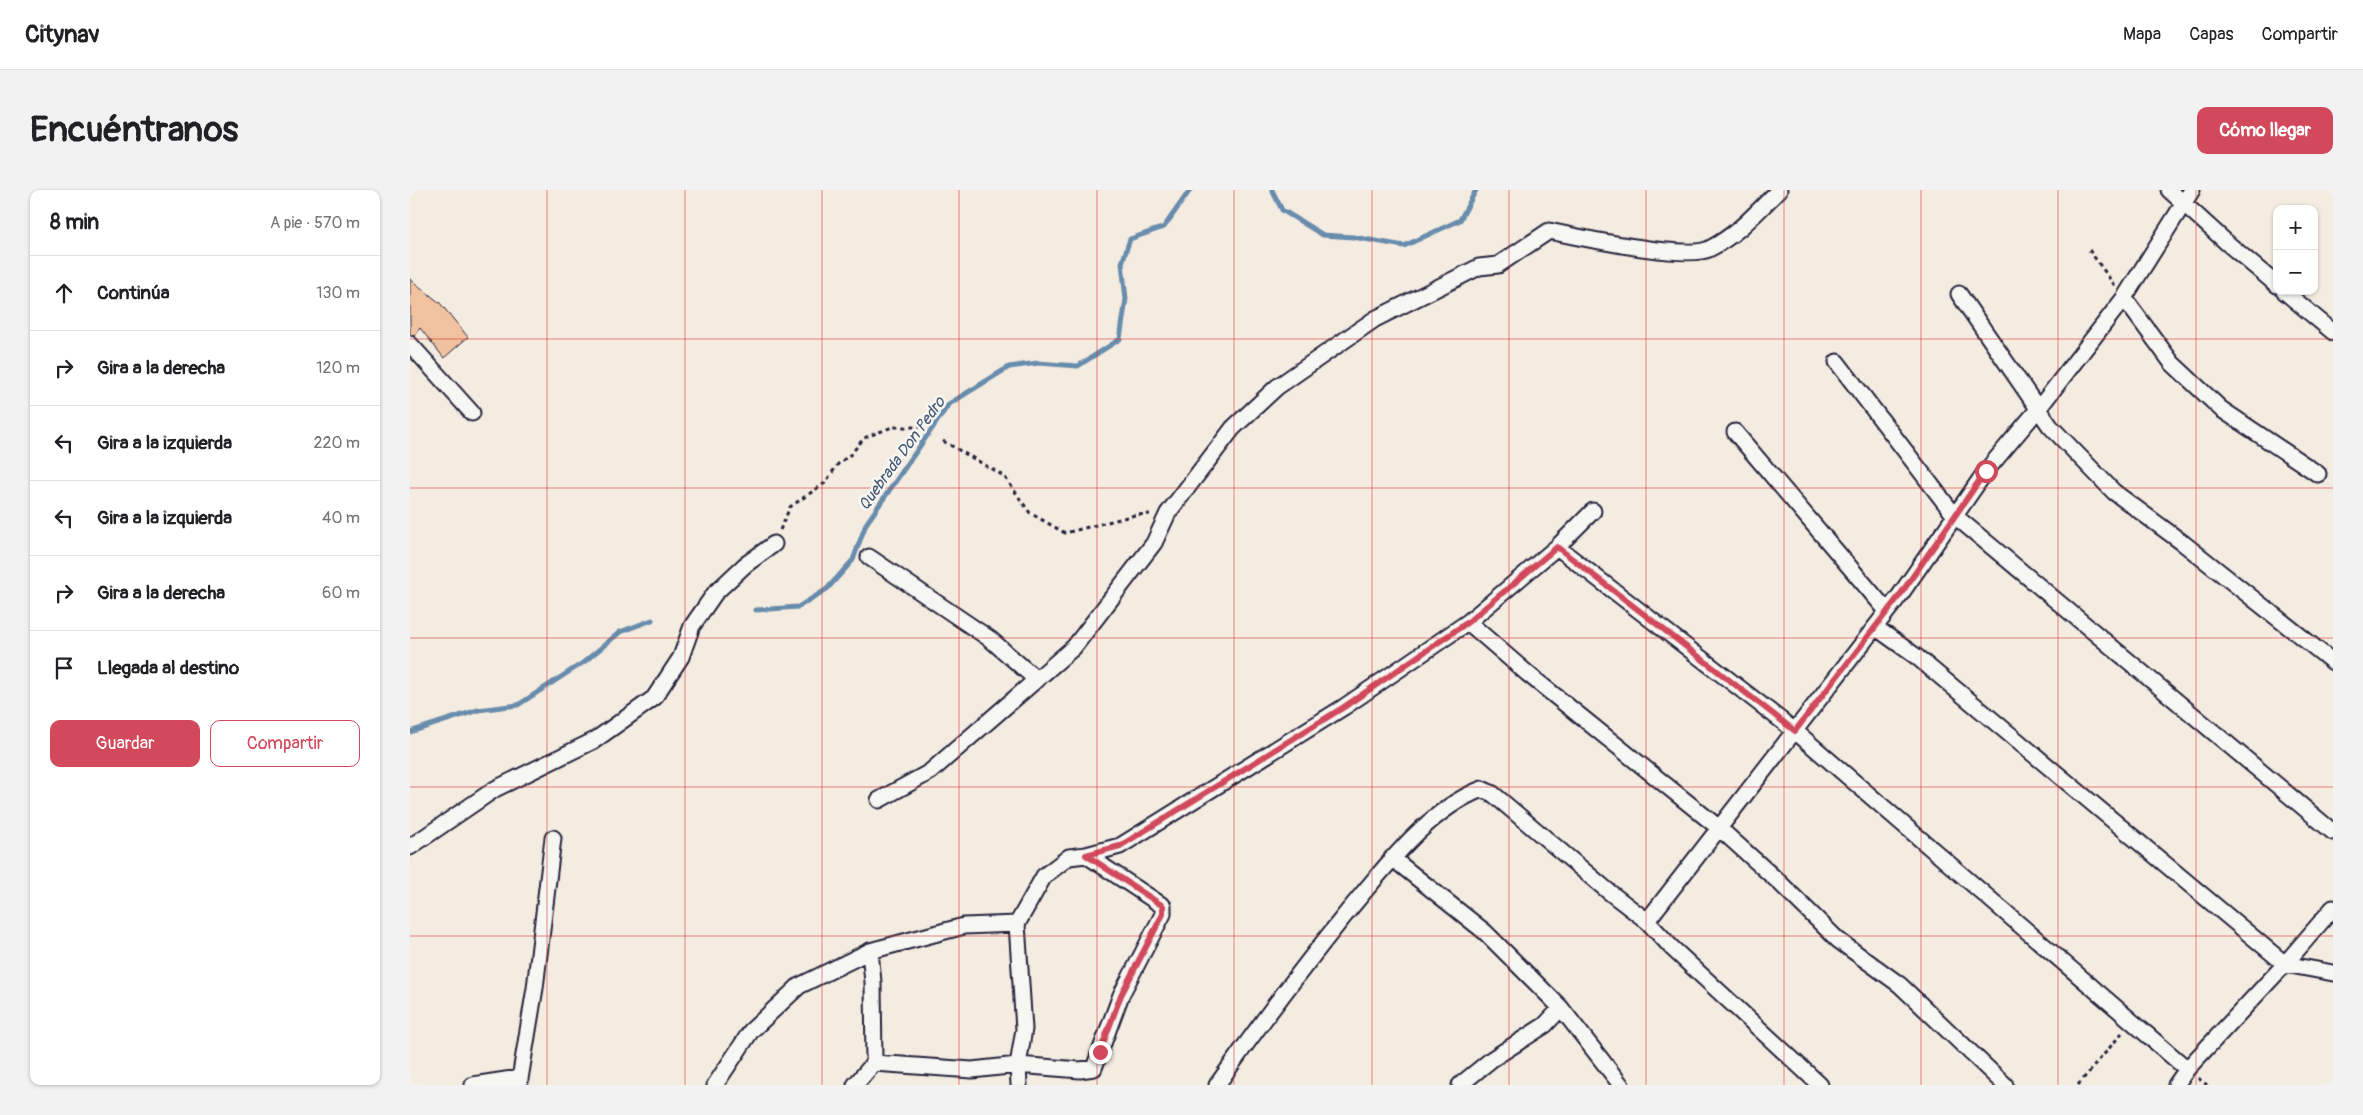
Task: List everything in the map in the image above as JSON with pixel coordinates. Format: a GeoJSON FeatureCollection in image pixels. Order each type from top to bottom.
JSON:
{"type":"FeatureCollection","features":[{"type":"Feature","properties":{"kind":"street"},"geometry":{"type":"LineString","coordinates":[[879,800],[930,772],[1074,647],[1154,543],[1168,514],[1233,428],[1277,387],[1375,319],[1479,267],[1498,265],[1549,231],[1590,240],[1679,252],[1707,250],[1742,228],[1778,190]]}},
{"type":"Feature","properties":{"kind":"street"},"geometry":{"type":"LineString","coordinates":[[2169,190],[2273,282]]}},
{"type":"Feature","properties":{"kind":"street"},"geometry":{"type":"LineString","coordinates":[[1647,921],[1887,611],[1986,471],[2039,408],[2124,298],[2182,203],[2192,190]]}},
{"type":"Feature","properties":{"kind":"street"},"geometry":{"type":"LineString","coordinates":[[1959,294],[2050,426],[2114,492],[2183,543],[2333,662]]}},
{"type":"Feature","properties":{"kind":"street"},"geometry":{"type":"LineString","coordinates":[[2289,295],[2333,332]]}},
{"type":"Feature","properties":{"kind":"street"},"geometry":{"type":"LineString","coordinates":[[2124,298],[2172,363],[2221,409],[2318,474]]}},
{"type":"Feature","properties":{"kind":"street"},"geometry":{"type":"LineString","coordinates":[[410,344],[472,413]]}},
{"type":"Feature","properties":{"kind":"street"},"geometry":{"type":"LineString","coordinates":[[1837,362],[1954,516],[2333,832]]}},
{"type":"Feature","properties":{"kind":"street"},"geometry":{"type":"LineString","coordinates":[[1735,432],[1887,611]]}},
{"type":"Feature","properties":{"kind":"street"},"geometry":{"type":"LineString","coordinates":[[1019,1085],[1018,1065],[1024,1029],[1017,924],[1044,876],[1069,857],[1086,855],[1120,846],[1344,707],[1468,622],[1557,547],[1593,511]]}},
{"type":"Feature","properties":{"kind":"street"},"geometry":{"type":"LineString","coordinates":[[410,846],[496,788],[595,740],[654,698],[681,657],[692,626],[715,593],[745,565],[774,544]]}},
{"type":"Feature","properties":{"kind":"street"},"geometry":{"type":"LineString","coordinates":[[1557,547],[1795,731],[2187,1069]]}},
{"type":"Feature","properties":{"kind":"street"},"geometry":{"type":"LineString","coordinates":[[869,558],[990,639],[1037,680]]}},
{"type":"Feature","properties":{"kind":"street"},"geometry":{"type":"LineString","coordinates":[[1468,622],[1528,674],[1719,828],[1780,883],[1838,940],[1900,985],[2005,1085]]}},
{"type":"Feature","properties":{"kind":"street"},"geometry":{"type":"LineString","coordinates":[[1874,627],[1917,657],[2285,964],[2333,973]]}},
{"type":"Feature","properties":{"kind":"street"},"geometry":{"type":"LineString","coordinates":[[1217,1085],[1272,1007],[1392,858],[1452,803],[1482,789],[1493,794],[1608,891],[1647,921],[1672,948],[1820,1085]]}},
{"type":"Feature","properties":{"kind":"street"},"geometry":{"type":"LineString","coordinates":[[473,1085],[519,1082],[535,988],[553,838]]}},
{"type":"Feature","properties":{"kind":"street"},"geometry":{"type":"LineString","coordinates":[[874,1063],[972,1070],[1018,1065],[1080,1070],[1094,1068],[1121,995],[1162,920],[1163,906],[1086,855]]}},
{"type":"Feature","properties":{"kind":"street"},"geometry":{"type":"LineString","coordinates":[[1392,858],[1485,932],[1561,1008],[1621,1085]]}},
{"type":"Feature","properties":{"kind":"street"},"geometry":{"type":"LineString","coordinates":[[2176,1085],[2187,1069],[2285,964],[2333,908]]}},
{"type":"Feature","properties":{"kind":"street"},"geometry":{"type":"LineString","coordinates":[[715,1085],[750,1031],[799,986],[870,952],[964,926],[1017,924]]}},
{"type":"Feature","properties":{"kind":"street"},"geometry":{"type":"LineString","coordinates":[[855,1085],[874,1063],[873,982],[870,952]]}},
{"type":"Feature","properties":{"kind":"street"},"geometry":{"type":"LineString","coordinates":[[1460,1085],[1492,1059],[1545,1025],[1561,1008]]}},
{"type":"Feature","properties":{"kind":"path"},"geometry":{"type":"LineString","coordinates":[[2089,250],[2124,298]]}},
{"type":"Feature","properties":{"kind":"path"},"geometry":{"type":"LineString","coordinates":[[774,544],[790,507],[825,483],[838,464],[851,454],[864,438],[892,427],[924,428]]}},
{"type":"Feature","properties":{"kind":"path"},"geometry":{"type":"LineString","coordinates":[[944,441],[1004,476],[1030,513],[1064,532],[1135,515],[1168,514]]}},
{"type":"Feature","properties":{"kind":"path"},"geometry":{"type":"LineString","coordinates":[[2078,1085],[2132,1022]]}},
{"type":"Feature","properties":{"kind":"building"},"geometry":{"type":"Polygon","coordinates":[[[410,279],[440,303],[468,337],[444,358],[420,328],[414,336],[410,335],[410,279]]]}},
{"type":"Feature","properties":{"kind":"waterway","name":"Quebrada Don Pedro"},"geometry":{"type":"LineString","coordinates":[[756,610],[798,607],[827,589],[853,560],[866,524],[949,404],[1009,367],[1038,363],[1078,366],[1120,339],[1126,299],[1122,263],[1130,239],[1164,227],[1190,190]]}},
{"type":"Feature","properties":{"kind":"waterway","name":"Quebrada Don Pedro"},"geometry":{"type":"LineString","coordinates":[[1272,190],[1282,210],[1323,235],[1353,237],[1404,246],[1460,220],[1476,190]]}},
{"type":"Feature","properties":{"kind":"waterway","name":"Quebrada Don Pedro"},"geometry":{"type":"LineString","coordinates":[[410,732],[478,710],[518,705],[584,662],[620,632],[652,620]]}},
{"type":"Feature","properties":{"kind":"route"},"geometry":{"type":"LineString","coordinates":[[1100,1052],[1121,995],[1162,920],[1163,906],[1086,855],[1120,846],[1344,707],[1468,622],[1557,547],[1795,731],[1900,595],[1986,471]]}}]}
